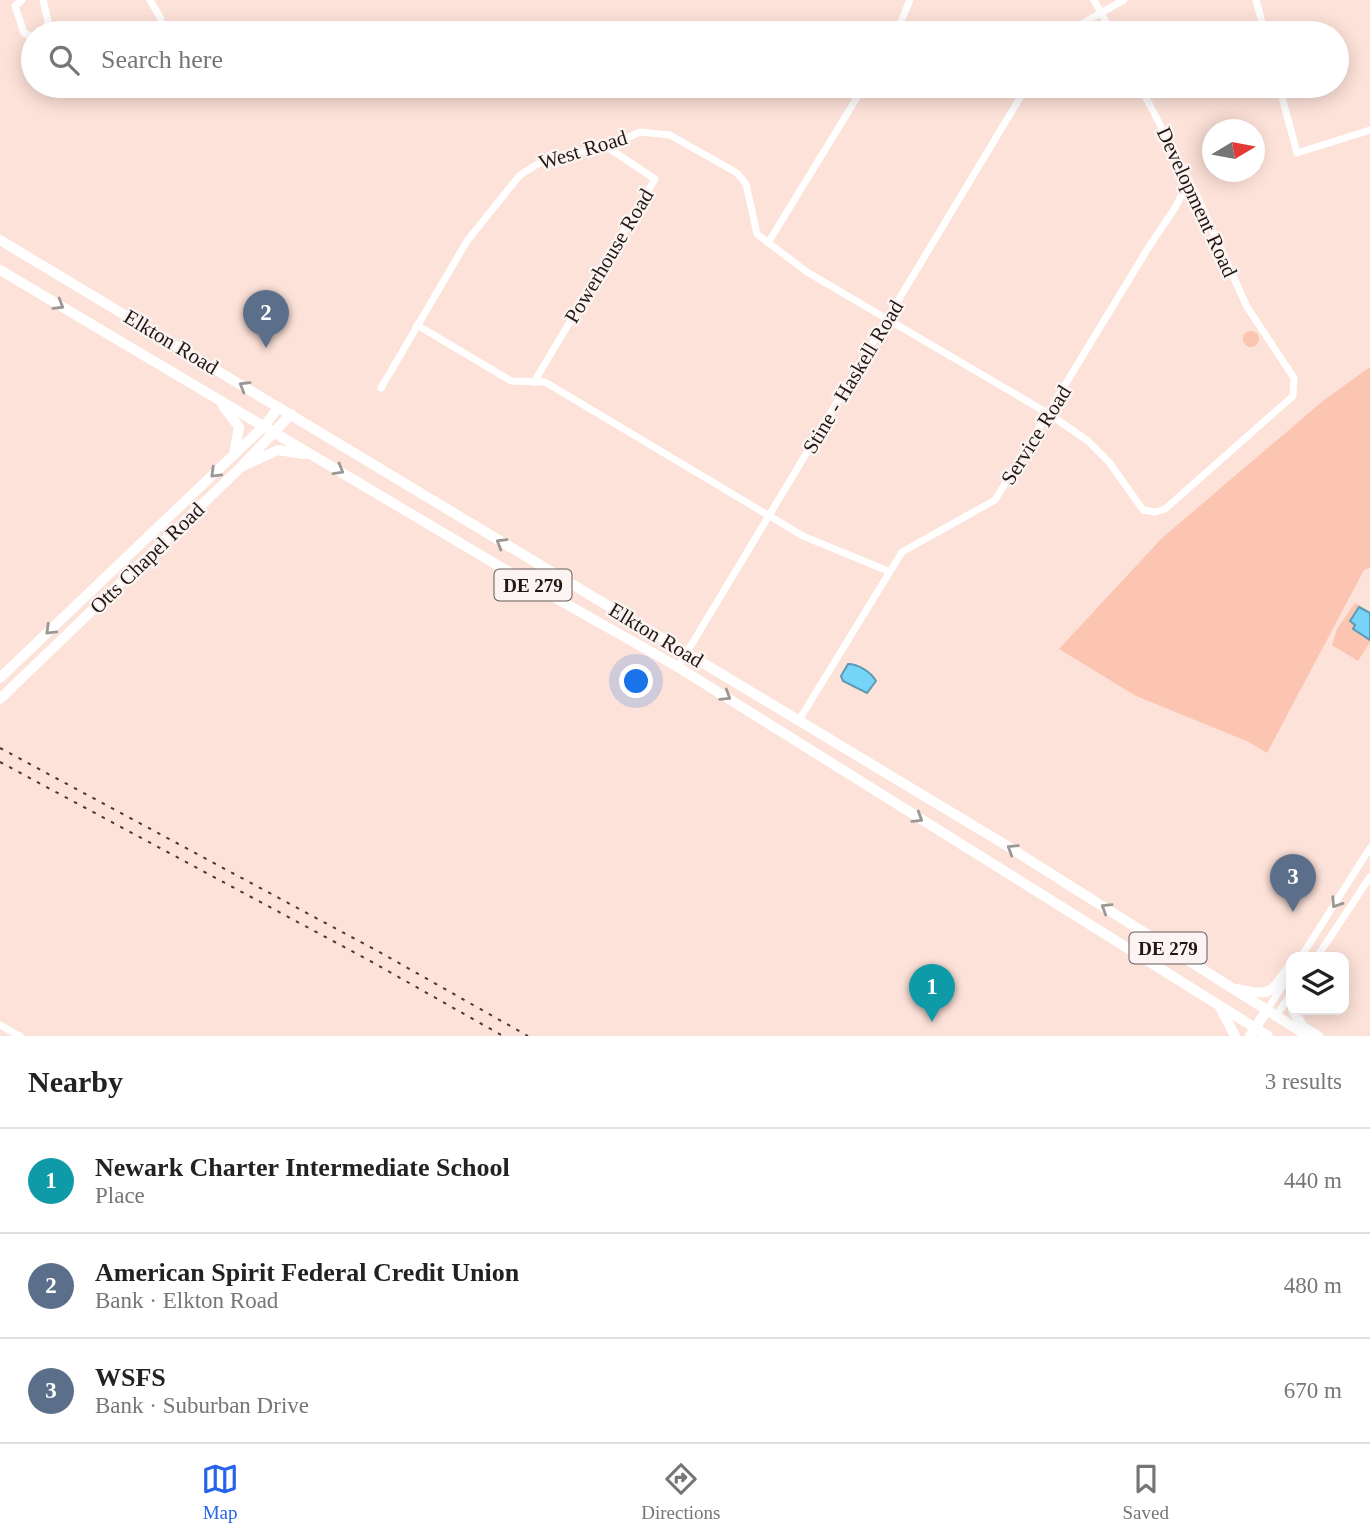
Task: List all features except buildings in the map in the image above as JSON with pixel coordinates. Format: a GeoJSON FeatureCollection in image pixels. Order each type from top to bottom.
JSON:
{"type":"FeatureCollection","features":[{"type":"Feature","properties":{"kind":"main road","name":"Elkton Road"},"geometry":{"type":"LineString","coordinates":[[0,240],[291,414],[368,464],[687,652],[1004,844],[1308,1036]]}},
{"type":"Feature","properties":{"kind":"main road","name":"Elkton Road"},"geometry":{"type":"LineString","coordinates":[[0,270],[504,569],[678,667],[1215,1002],[1260,1034]]}},
{"type":"Feature","properties":{"kind":"main road"},"geometry":{"type":"LineString","coordinates":[[214,397],[238,424],[234,455]]}},
{"type":"Feature","properties":{"kind":"main road","name":"Otts Chapel Road"},"geometry":{"type":"LineString","coordinates":[[0,699],[241,467],[269,429],[279,407]]}},
{"type":"Feature","properties":{"kind":"main road","name":"Otts Chapel Road"},"geometry":{"type":"LineString","coordinates":[[0,678],[234,455],[291,414]]}},
{"type":"Feature","properties":{"kind":"main road"},"geometry":{"type":"LineString","coordinates":[[241,467],[278,450],[318,457]]}},
{"type":"Feature","properties":{"kind":"main road"},"geometry":{"type":"LineString","coordinates":[[1228,986],[1258,994],[1268,993],[1278,985],[1286,973]]}},
{"type":"Feature","properties":{"kind":"main road"},"geometry":{"type":"LineString","coordinates":[[1215,1002],[1229,1019],[1235,1036]]}},
{"type":"Feature","properties":{"kind":"main road"},"geometry":{"type":"LineString","coordinates":[[1260,1034],[1271,1013]]}},
{"type":"Feature","properties":{"kind":"main road"},"geometry":{"type":"LineString","coordinates":[[1296,1015],[1303,1027],[1318,1036]]}},
{"type":"Feature","properties":{"kind":"street"},"geometry":{"type":"LineString","coordinates":[[21,26],[15,6],[22,0]]}},
{"type":"Feature","properties":{"kind":"street"},"geometry":{"type":"LineString","coordinates":[[43,0],[48,21]]}},
{"type":"Feature","properties":{"kind":"street"},"geometry":{"type":"LineString","coordinates":[[150,0],[161,19]]}},
{"type":"Feature","properties":{"kind":"street"},"geometry":{"type":"LineString","coordinates":[[901,21],[910,0]]}},
{"type":"Feature","properties":{"kind":"street"},"geometry":{"type":"LineString","coordinates":[[1094,0],[1106,21]]}},
{"type":"Feature","properties":{"kind":"street"},"geometry":{"type":"LineString","coordinates":[[1086,21],[1124,0]]}},
{"type":"Feature","properties":{"kind":"street"},"geometry":{"type":"LineString","coordinates":[[1256,0],[1262,21]]}},
{"type":"Feature","properties":{"kind":"street"},"geometry":{"type":"LineString","coordinates":[[768,243],[857,98]]}},
{"type":"Feature","properties":{"kind":"street","name":"Stine - Haskell Road"},"geometry":{"type":"LineString","coordinates":[[678,667],[1020,98]]}},
{"type":"Feature","properties":{"kind":"street","name":"Development Road"},"geometry":{"type":"LineString","coordinates":[[1049,414],[1088,441],[1109,463],[1143,510],[1155,512],[1165,509],[1293,396],[1294,378],[1247,307],[1189,180],[1146,98]]}},
{"type":"Feature","properties":{"kind":"street"},"geometry":{"type":"LineString","coordinates":[[1282,98],[1297,153],[1370,130]]}},
{"type":"Feature","properties":{"kind":"street","name":"West Road"},"geometry":{"type":"LineString","coordinates":[[381,388],[467,241],[520,175],[533,164],[559,154],[607,147],[640,132],[670,135],[737,173],[746,184],[757,234],[768,243],[807,272],[1049,414]]}},
{"type":"Feature","properties":{"kind":"street","name":"Powerhouse Road"},"geometry":{"type":"LineString","coordinates":[[534,382],[655,179],[607,147]]}},
{"type":"Feature","properties":{"kind":"street","name":"Service Road"},"geometry":{"type":"LineString","coordinates":[[799,720],[888,571],[911,545],[995,500],[1175,208],[1189,180]]}},
{"type":"Feature","properties":{"kind":"street"},"geometry":{"type":"LineString","coordinates":[[417,325],[511,382],[545,382],[770,516],[838,553],[888,571]]}},
{"type":"Feature","properties":{"kind":"street"},"geometry":{"type":"LineString","coordinates":[[1304,952],[1370,848]]}},
{"type":"Feature","properties":{"kind":"street"},"geometry":{"type":"LineString","coordinates":[[1320,952],[1370,877]]}},
{"type":"Feature","properties":{"kind":"street"},"geometry":{"type":"LineString","coordinates":[[1271,1013],[1286,982]]}},
{"type":"Feature","properties":{"kind":"street"},"geometry":{"type":"LineString","coordinates":[[1271,1013],[1286,999]]}},
{"type":"Feature","properties":{"kind":"street"},"geometry":{"type":"LineString","coordinates":[[0,1025],[20,1036]]}},
{"type":"Feature","properties":{"kind":"shaded area"},"geometry":{"type":"Polygon","coordinates":[[[1248,331],[1254,331],[1259,339],[1257,345],[1248,347],[1243,342],[1243,336],[1248,331]]]}},
{"type":"Feature","properties":{"kind":"shaded area"},"geometry":{"type":"Polygon","coordinates":[[[1370,367],[1370,568],[1364,570],[1267,753],[1249,742],[1136,696],[1059,649],[1162,538],[1324,400],[1370,367]]]}},
{"type":"Feature","properties":{"kind":"shaded area"},"geometry":{"type":"Polygon","coordinates":[[[1355,603],[1370,612],[1370,642],[1358,661],[1332,645],[1337,629],[1355,603]]]}},
{"type":"Feature","properties":{"kind":"water"},"geometry":{"type":"Polygon","coordinates":[[[1359,607],[1370,613],[1370,640],[1353,629],[1355,625],[1350,621],[1359,607]]]}},
{"type":"Feature","properties":{"kind":"water"},"geometry":{"type":"Polygon","coordinates":[[[848,664],[864,669],[876,681],[867,693],[843,681],[841,676],[848,664]]]}},
{"type":"Feature","properties":{"kind":"railway"},"geometry":{"type":"LineString","coordinates":[[0,748],[383,954],[528,1036]]}},
{"type":"Feature","properties":{"kind":"railway"},"geometry":{"type":"LineString","coordinates":[[0,762],[372,962],[503,1036]]}},
{"type":"Feature","properties":{"kind":"place","name":"American Spirit Federal Credit Union"},"geometry":{"type":"Point","coordinates":[266,348]}},
{"type":"Feature","properties":{"kind":"place","name":"WSFS"},"geometry":{"type":"Point","coordinates":[1293,912]}},
{"type":"Feature","properties":{"kind":"place","name":"Newark Charter Intermediate School"},"geometry":{"type":"Point","coordinates":[932,1022]}}]}
